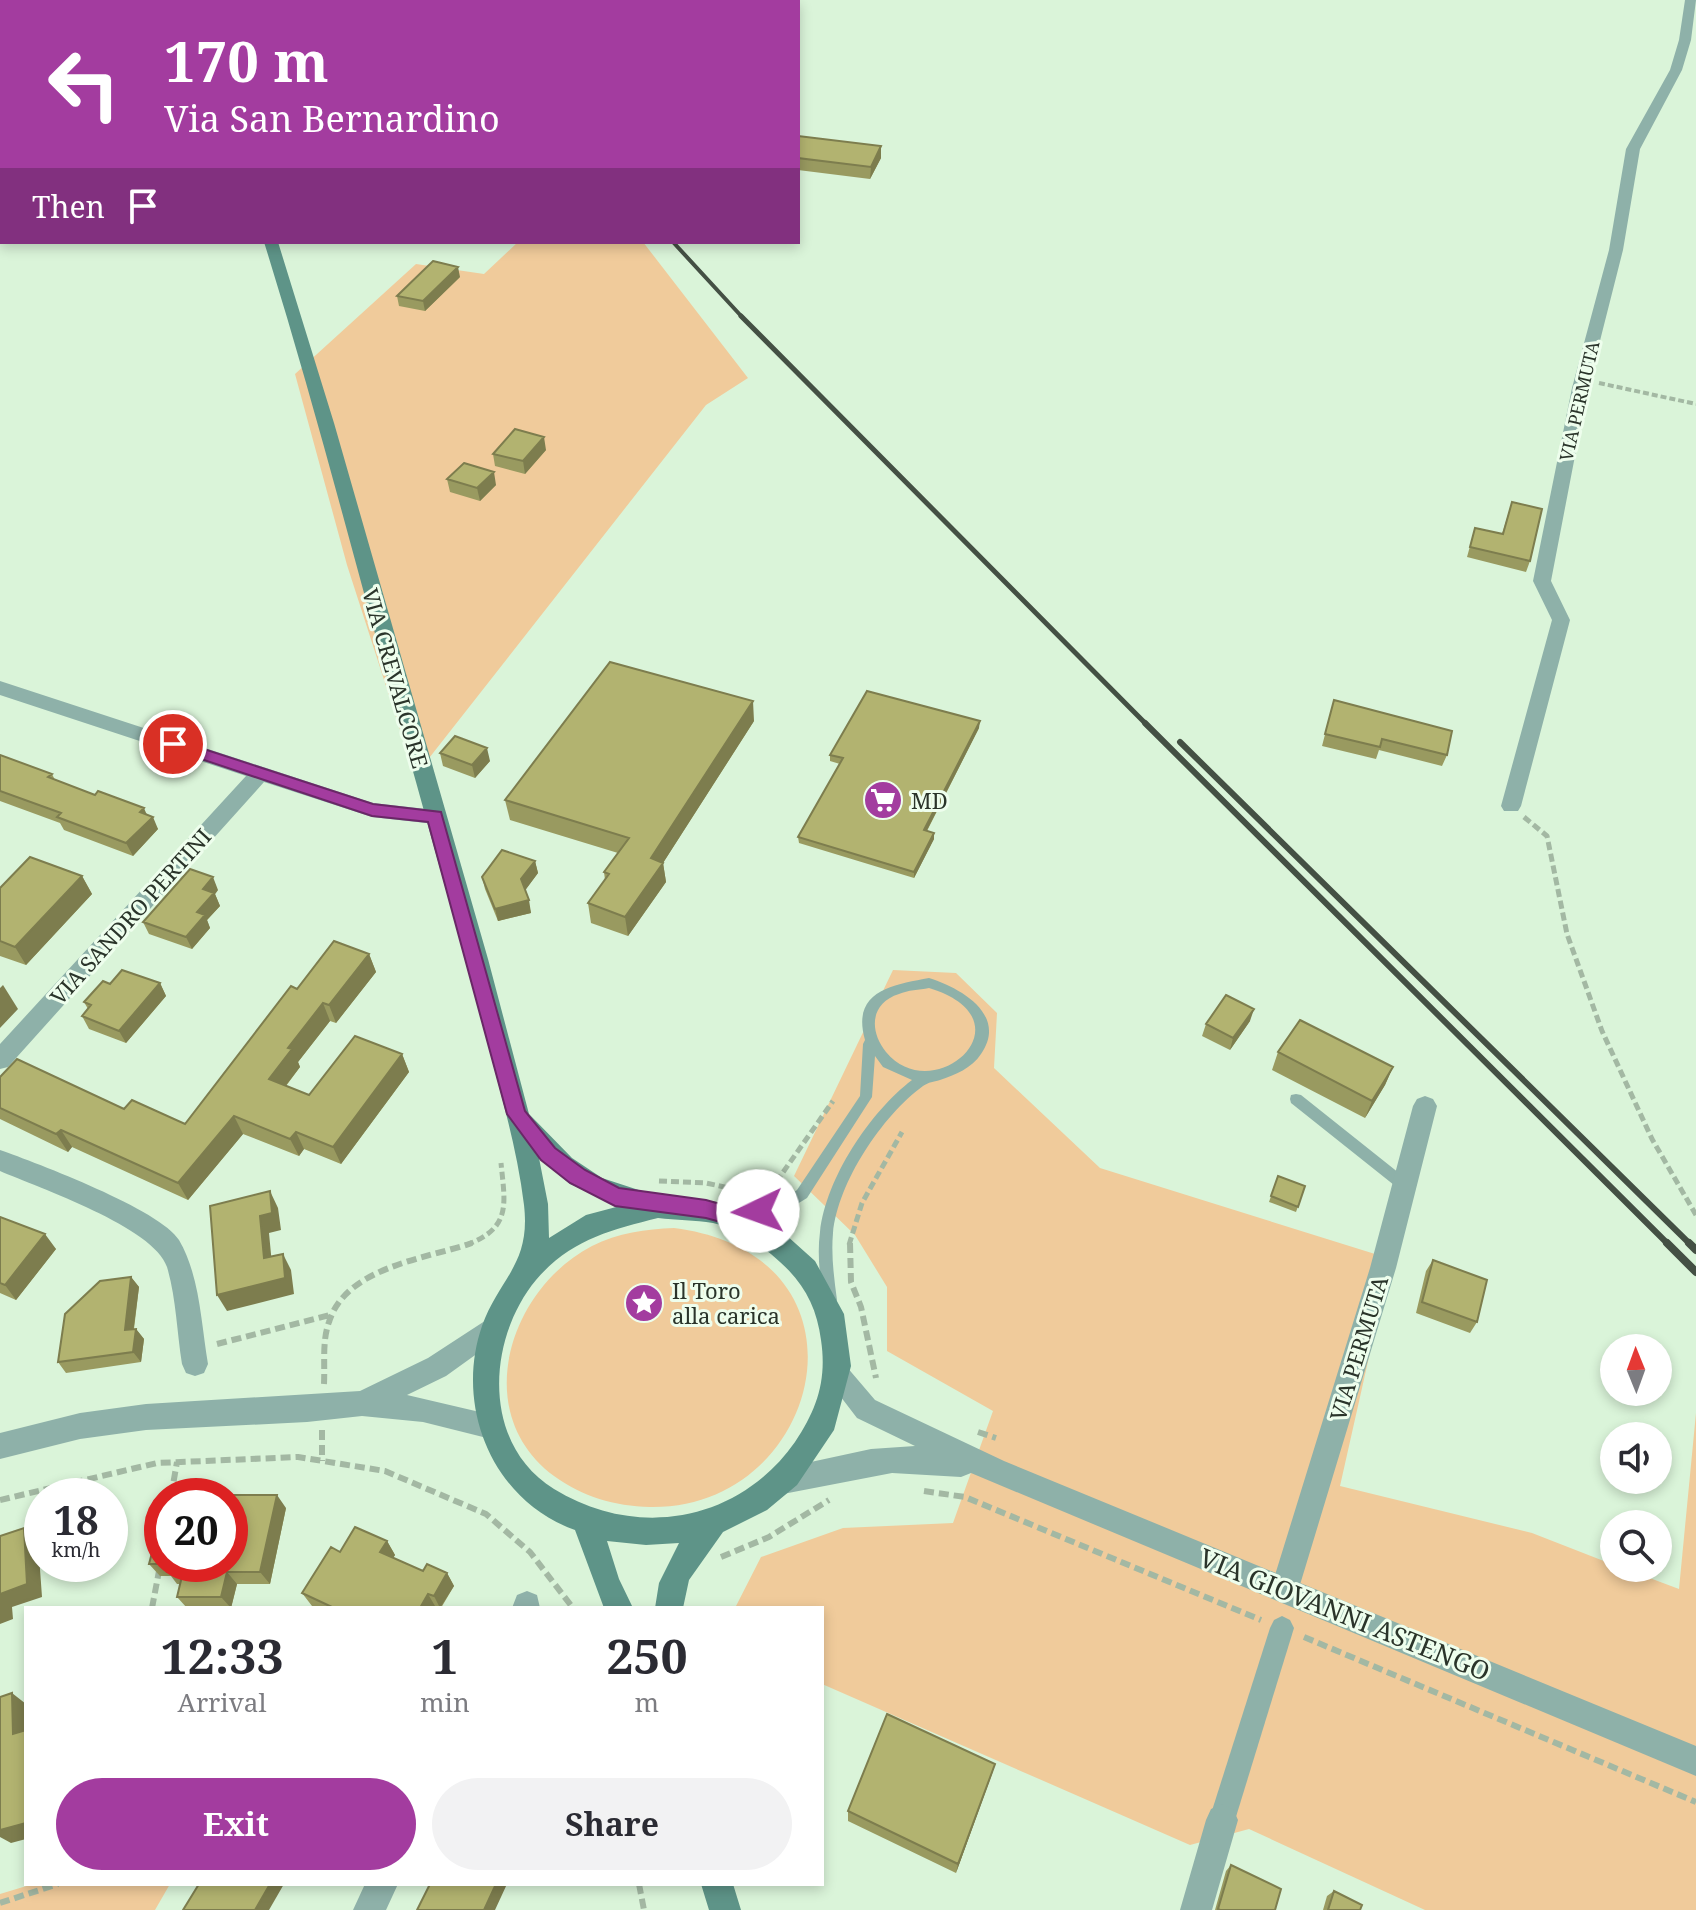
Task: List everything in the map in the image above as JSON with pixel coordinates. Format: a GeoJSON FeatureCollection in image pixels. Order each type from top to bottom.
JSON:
{"type":"FeatureCollection","features":[{"type":"Feature","properties":{"kind":"main road","name":"VIA CREVALCORE"},"geometry":{"type":"LineString","coordinates":[[272,244],[517,1114],[538,1223],[536,1242],[526,1273]]}},
{"type":"Feature","properties":{"kind":"main road","name":"VIA CREVALCORE"},"geometry":{"type":"LineString","coordinates":[[517,1114],[548,1154],[578,1177],[615,1197],[706,1209],[731,1216],[772,1235],[799,1258],[819,1287],[832,1319],[837,1346],[837,1375],[828,1413],[816,1437],[783,1481],[750,1505],[713,1522],[649,1533],[587,1523],[545,1500],[512,1467],[491,1426],[485,1376],[494,1327],[507,1299],[526,1273],[556,1246],[591,1225],[629,1211],[669,1206]]}},
{"type":"Feature","properties":{"kind":"main road","name":"VIA CREVALCORE"},"geometry":{"type":"LineString","coordinates":[[669,1606],[678,1565],[713,1522]]}},
{"type":"Feature","properties":{"kind":"main road"},"geometry":{"type":"LineString","coordinates":[[587,1523],[607,1585],[618,1606]]}},
{"type":"Feature","properties":{"kind":"main road"},"geometry":{"type":"LineString","coordinates":[[718,1886],[725,1910]]}},
{"type":"Feature","properties":{"kind":"street","name":"VIA PERMUTA"},"geometry":{"type":"LineString","coordinates":[[1511,806],[1561,620],[1542,581],[1583,379],[1616,250],[1633,149],[1676,70],[1685,40],[1691,0]]}},
{"type":"Feature","properties":{"kind":"street"},"geometry":{"type":"LineString","coordinates":[[0,688],[384,813],[435,817]]}},
{"type":"Feature","properties":{"kind":"street","name":"VIA SANDRO PERTINI"},"geometry":{"type":"LineString","coordinates":[[0,1060],[260,773]]}},
{"type":"Feature","properties":{"kind":"street","name":"VIA PERMUTA"},"geometry":{"type":"LineString","coordinates":[[1285,1588],[1383,1268],[1425,1106]]}},
{"type":"Feature","properties":{"kind":"street"},"geometry":{"type":"LineString","coordinates":[[0,1160],[138,1220],[168,1244],[179,1266],[194,1358]]}},
{"type":"Feature","properties":{"kind":"street"},"geometry":{"type":"LineString","coordinates":[[362,1403],[437,1367],[494,1327]]}},
{"type":"Feature","properties":{"kind":"street","name":"VIA GIOVANNI ASTENGO"},"geometry":{"type":"LineString","coordinates":[[837,1375],[866,1409],[994,1470],[1285,1588],[1696,1761]]}},
{"type":"Feature","properties":{"kind":"street"},"geometry":{"type":"LineString","coordinates":[[0,1446],[80,1426],[146,1417],[362,1403],[423,1409],[491,1426]]}},
{"type":"Feature","properties":{"kind":"street","name":"VIA GIOVANNI ASTENGO"},"geometry":{"type":"LineString","coordinates":[[783,1481],[857,1462],[898,1457],[994,1470]]}},
{"type":"Feature","properties":{"kind":"street"},"geometry":{"type":"LineString","coordinates":[[1196,1910],[1282,1628]]}},
{"type":"Feature","properties":{"kind":"street"},"geometry":{"type":"LineString","coordinates":[[369,1910],[381,1886]]}},
{"type":"Feature","properties":{"kind":"lane"},"geometry":{"type":"LineString","coordinates":[[731,1216],[789,1203],[802,1194],[866,1097],[870,1064],[866,1026],[870,1011],[880,998],[895,989],[929,983],[960,993],[979,1016],[982,1029],[980,1043],[962,1065],[947,1073],[928,1076],[890,1066],[876,1055],[868,1041]]}},
{"type":"Feature","properties":{"kind":"lane"},"geometry":{"type":"LineString","coordinates":[[832,1319],[826,1275],[826,1237],[827,1217],[836,1188],[888,1107],[928,1076]]}},
{"type":"Feature","properties":{"kind":"lane"},"geometry":{"type":"LineString","coordinates":[[1296,1099],[1404,1185]]}},
{"type":"Feature","properties":{"kind":"path"},"geometry":{"type":"LineString","coordinates":[[1583,379],[1696,404]]}},
{"type":"Feature","properties":{"kind":"path"},"geometry":{"type":"LineString","coordinates":[[1547,836],[1567,934],[1602,1031],[1652,1139],[1696,1215]]}},
{"type":"Feature","properties":{"kind":"path"},"geometry":{"type":"LineString","coordinates":[[650,1181],[706,1183],[746,1192],[763,1188],[779,1178],[833,1101]]}},
{"type":"Feature","properties":{"kind":"path"},"geometry":{"type":"LineString","coordinates":[[881,1384],[867,1353],[862,1311],[850,1280],[851,1246],[857,1214],[902,1132]]}},
{"type":"Feature","properties":{"kind":"path"},"geometry":{"type":"LineString","coordinates":[[322,1461],[330,1315],[345,1292],[381,1272],[470,1242],[496,1229],[505,1215],[501,1158]]}},
{"type":"Feature","properties":{"kind":"path"},"geometry":{"type":"LineString","coordinates":[[194,1358],[330,1315]]}},
{"type":"Feature","properties":{"kind":"path"},"geometry":{"type":"LineString","coordinates":[[971,1429],[996,1438]]}},
{"type":"Feature","properties":{"kind":"path"},"geometry":{"type":"LineString","coordinates":[[0,1500],[157,1463],[298,1457],[385,1471],[486,1514],[530,1552],[571,1606]]}},
{"type":"Feature","properties":{"kind":"path"},"geometry":{"type":"LineString","coordinates":[[174,1478],[177,1462]]}},
{"type":"Feature","properties":{"kind":"path"},"geometry":{"type":"LineString","coordinates":[[909,1488],[965,1497],[1696,1802]]}},
{"type":"Feature","properties":{"kind":"path"},"geometry":{"type":"LineString","coordinates":[[710,1567],[721,1558],[769,1537],[836,1496]]}},
{"type":"Feature","properties":{"kind":"path"},"geometry":{"type":"LineString","coordinates":[[152,1606],[157,1582]]}},
{"type":"Feature","properties":{"kind":"path"},"geometry":{"type":"LineString","coordinates":[[0,1903],[52,1886]]}},
{"type":"Feature","properties":{"kind":"path"},"geometry":{"type":"LineString","coordinates":[[639,1886],[644,1910]]}},
{"type":"Feature","properties":{"kind":"shaded area"},"geometry":{"type":"Polygon","coordinates":[[[516,244],[645,244],[748,378],[706,405],[415,776],[347,565],[295,374],[416,264],[484,274],[516,244]]]}},
{"type":"Feature","properties":{"kind":"shaded area"},"geometry":{"type":"Polygon","coordinates":[[[893,970],[956,973],[997,1013],[994,1068],[1100,1168],[1391,1259],[1340,1486],[1532,1533],[1600,1560],[1600,1582],[1660,1582],[1679,1589],[1696,1413],[1696,1910],[1425,1910],[1249,1829],[1190,1845],[824,1685],[824,1606],[736,1606],[761,1557],[843,1528],[953,1523],[993,1411],[887,1351],[887,1287],[855,1235],[794,1176],[893,970]]]}},
{"type":"Feature","properties":{"kind":"shaded area"},"geometry":{"type":"Polygon","coordinates":[[[674,1228],[741,1248],[784,1283],[805,1329],[806,1379],[789,1427],[756,1468],[709,1497],[650,1507],[624,1505],[588,1495],[565,1483],[528,1450],[512,1420],[507,1387],[510,1354],[521,1321],[539,1291],[563,1266],[592,1246],[612,1238],[674,1228]]]}},
{"type":"Feature","properties":{"kind":"shaded area"},"geometry":{"type":"Polygon","coordinates":[[[26,1886],[169,1886],[155,1910],[0,1910],[0,1894],[26,1886]]]}},
{"type":"Feature","properties":{"kind":"building"},"geometry":{"type":"Polygon","coordinates":[[[800,136],[881,146],[871,167],[800,158],[800,136]]]}},
{"type":"Feature","properties":{"kind":"building"},"geometry":{"type":"Polygon","coordinates":[[[433,261],[458,267],[423,301],[397,296],[433,261]]]}},
{"type":"Feature","properties":{"kind":"building"},"geometry":{"type":"Polygon","coordinates":[[[515,429],[544,437],[523,461],[493,454],[515,429]]]}},
{"type":"Feature","properties":{"kind":"building"},"geometry":{"type":"Polygon","coordinates":[[[464,463],[494,472],[477,488],[447,479],[464,463]]]}},
{"type":"Feature","properties":{"kind":"building"},"geometry":{"type":"Polygon","coordinates":[[[1512,502],[1542,509],[1530,561],[1470,547],[1475,528],[1503,534],[1512,502]]]}},
{"type":"Feature","properties":{"kind":"building"},"geometry":{"type":"Polygon","coordinates":[[[610,662],[753,701],[651,858],[663,863],[625,917],[588,903],[609,874],[604,872],[629,838],[505,800],[610,662]]]}},
{"type":"Feature","properties":{"kind":"building","name":"MD"},"geometry":{"type":"Polygon","coordinates":[[[867,691],[980,721],[924,830],[934,833],[914,872],[798,837],[843,758],[830,755],[867,691]]]}},
{"type":"Feature","properties":{"kind":"building"},"geometry":{"type":"Polygon","coordinates":[[[1334,700],[1452,731],[1447,755],[1382,739],[1380,747],[1325,734],[1334,700]]]}},
{"type":"Feature","properties":{"kind":"building"},"geometry":{"type":"Polygon","coordinates":[[[455,736],[487,748],[472,765],[440,753],[455,736]]]}},
{"type":"Feature","properties":{"kind":"building"},"geometry":{"type":"Polygon","coordinates":[[[0,755],[52,774],[48,777],[95,795],[98,791],[144,808],[140,812],[153,817],[126,843],[57,817],[61,813],[0,791],[0,755]]]}},
{"type":"Feature","properties":{"kind":"building"},"geometry":{"type":"Polygon","coordinates":[[[502,850],[535,861],[521,879],[529,900],[495,909],[482,877],[502,850]]]}},
{"type":"Feature","properties":{"kind":"building"},"geometry":{"type":"Polygon","coordinates":[[[30,857],[82,876],[15,947],[0,941],[0,888],[30,857]]]}},
{"type":"Feature","properties":{"kind":"building"},"geometry":{"type":"Polygon","coordinates":[[[190,869],[213,877],[203,889],[214,893],[197,912],[205,915],[186,937],[143,922],[190,869]]]}},
{"type":"Feature","properties":{"kind":"building"},"geometry":{"type":"Polygon","coordinates":[[[334,941],[369,954],[329,1005],[323,1003],[288,1048],[292,1049],[269,1079],[309,1095],[355,1036],[402,1054],[333,1147],[296,1132],[290,1139],[234,1116],[178,1183],[61,1130],[56,1134],[0,1108],[0,1077],[17,1059],[124,1109],[132,1100],[185,1124],[291,986],[297,989],[334,941]]]}},
{"type":"Feature","properties":{"kind":"building"},"geometry":{"type":"Polygon","coordinates":[[[122,970],[160,983],[119,1031],[82,1016],[91,1005],[84,1002],[103,981],[110,984],[122,970]]]}},
{"type":"Feature","properties":{"kind":"building"},"geometry":{"type":"Polygon","coordinates":[[[1226,995],[1254,1009],[1233,1038],[1206,1024],[1226,995]]]}},
{"type":"Feature","properties":{"kind":"building"},"geometry":{"type":"Polygon","coordinates":[[[1300,1020],[1393,1067],[1372,1101],[1278,1052],[1300,1020]]]}},
{"type":"Feature","properties":{"kind":"building"},"geometry":{"type":"Polygon","coordinates":[[[1278,1176],[1305,1186],[1298,1207],[1271,1196],[1278,1176]]]}},
{"type":"Feature","properties":{"kind":"building"},"geometry":{"type":"Polygon","coordinates":[[[270,1191],[272,1213],[260,1216],[264,1258],[283,1254],[285,1278],[217,1295],[210,1206],[270,1191]]]}},
{"type":"Feature","properties":{"kind":"building"},"geometry":{"type":"Polygon","coordinates":[[[0,1217],[45,1234],[5,1285],[0,1283],[0,1217]]]}},
{"type":"Feature","properties":{"kind":"building"},"geometry":{"type":"Polygon","coordinates":[[[1433,1260],[1487,1280],[1477,1322],[1422,1302],[1433,1260]]]}},
{"type":"Feature","properties":{"kind":"building"},"geometry":{"type":"Polygon","coordinates":[[[131,1277],[125,1330],[136,1329],[133,1352],[58,1362],[65,1314],[100,1281],[131,1277]]]}},
{"type":"Feature","properties":{"kind":"building"},"geometry":{"type":"Polygon","coordinates":[[[248,1495],[277,1495],[260,1572],[248,1572],[248,1495]]]}},
{"type":"Feature","properties":{"kind":"building"},"geometry":{"type":"Polygon","coordinates":[[[355,1527],[387,1541],[380,1552],[423,1571],[427,1564],[447,1573],[434,1596],[428,1594],[421,1606],[330,1606],[302,1593],[331,1547],[340,1552],[355,1527]]]}},
{"type":"Feature","properties":{"kind":"building"},"geometry":{"type":"Polygon","coordinates":[[[24,1528],[24,1582],[27,1584],[0,1594],[0,1536],[24,1528]]]}},
{"type":"Feature","properties":{"kind":"building"},"geometry":{"type":"Polygon","coordinates":[[[181,1582],[225,1582],[221,1597],[177,1597],[181,1582]]]}},
{"type":"Feature","properties":{"kind":"building"},"geometry":{"type":"Polygon","coordinates":[[[12,1693],[13,1734],[24,1731],[24,1824],[0,1830],[0,1697],[12,1693]]]}},
{"type":"Feature","properties":{"kind":"building"},"geometry":{"type":"Polygon","coordinates":[[[887,1714],[995,1764],[958,1864],[848,1811],[887,1714]]]}},
{"type":"Feature","properties":{"kind":"building"},"geometry":{"type":"Polygon","coordinates":[[[1231,1865],[1281,1889],[1275,1910],[1218,1909],[1231,1865]]]}},
{"type":"Feature","properties":{"kind":"building"},"geometry":{"type":"Polygon","coordinates":[[[198,1886],[269,1886],[255,1910],[183,1910],[198,1886]]]}},
{"type":"Feature","properties":{"kind":"building"},"geometry":{"type":"Polygon","coordinates":[[[429,1886],[495,1886],[484,1910],[417,1910],[429,1886]]]}},
{"type":"Feature","properties":{"kind":"building"},"geometry":{"type":"Polygon","coordinates":[[[1334,1891],[1362,1905],[1360,1910],[1328,1910],[1334,1891]]]}},
{"type":"Feature","properties":{"kind":"railway"},"geometry":{"type":"LineString","coordinates":[[675,244],[743,318]]}},
{"type":"Feature","properties":{"kind":"railway"},"geometry":{"type":"LineString","coordinates":[[741,316],[1146,724]]}},
{"type":"Feature","properties":{"kind":"railway"},"geometry":{"type":"LineString","coordinates":[[1146,724],[1669,1245]]}},
{"type":"Feature","properties":{"kind":"railway"},"geometry":{"type":"LineString","coordinates":[[1180,742],[1691,1245]]}},
{"type":"Feature","properties":{"kind":"railway"},"geometry":{"type":"LineString","coordinates":[[1669,1245],[1696,1272]]}},
{"type":"Feature","properties":{"kind":"railway"},"geometry":{"type":"LineString","coordinates":[[1691,1245],[1696,1250]]}},
{"type":"Feature","properties":{"kind":"place","name":"MD"},"geometry":{"type":"Point","coordinates":[883,800]}},
{"type":"Feature","properties":{"kind":"place","name":"Il Toro alla carica"},"geometry":{"type":"Point","coordinates":[644,1303]}},
{"type":"Feature","properties":{"kind":"route"},"geometry":{"type":"LineString","coordinates":[[173,744],[372,810],[435,817],[517,1114],[548,1154],[578,1177],[615,1197],[706,1209],[731,1216],[758,1211]]}}]}
